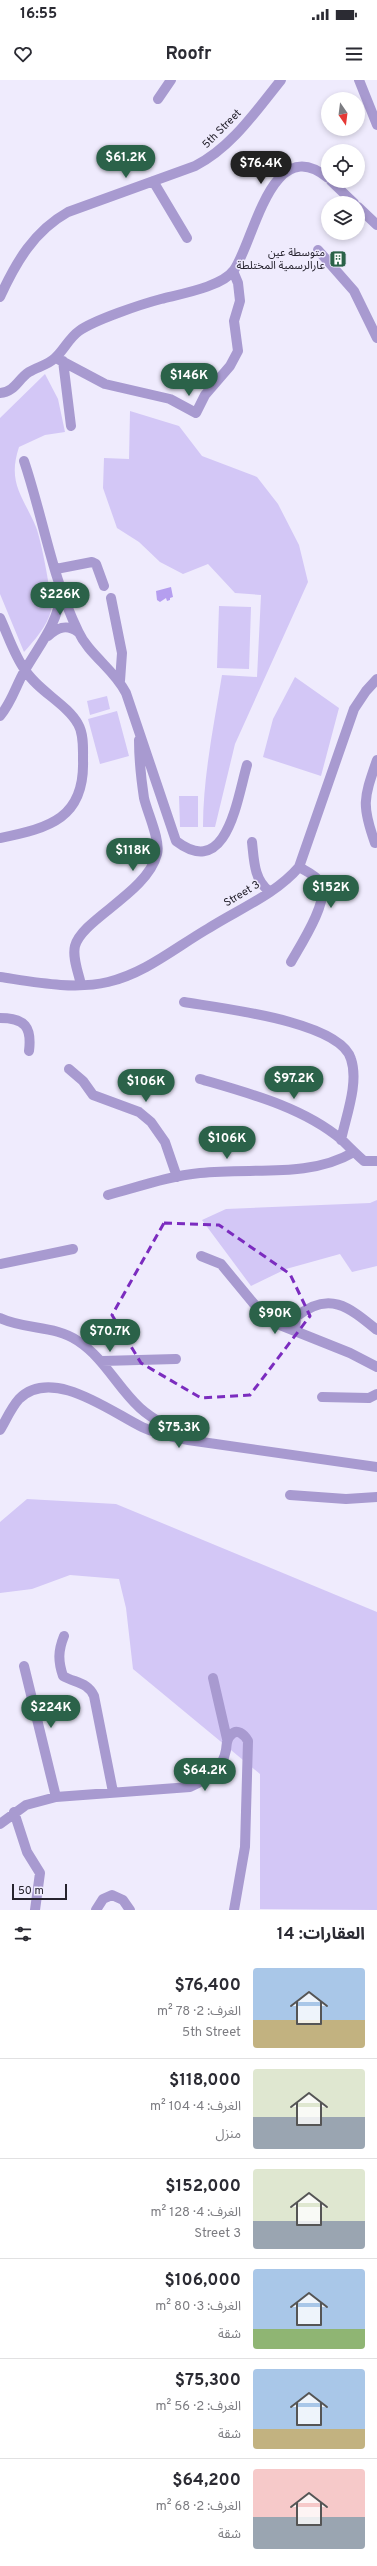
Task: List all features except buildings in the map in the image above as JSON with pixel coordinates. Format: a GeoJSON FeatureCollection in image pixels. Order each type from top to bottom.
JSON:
{"type":"FeatureCollection","features":[{"type":"Feature","properties":{"kind":"street"},"geometry":{"type":"LineString","coordinates":[[158,99],[171,80]]}},
{"type":"Feature","properties":{"kind":"street","name":"5th Street"},"geometry":{"type":"LineString","coordinates":[[0,297],[9,277],[35,236],[49,223],[68,212],[195,166],[219,151],[281,80]]}},
{"type":"Feature","properties":{"kind":"street"},"geometry":{"type":"LineString","coordinates":[[359,80],[377,125]]}},
{"type":"Feature","properties":{"kind":"street"},"geometry":{"type":"LineString","coordinates":[[71,426],[59,360],[68,341],[89,325],[154,301],[213,284],[234,271],[260,208],[278,180],[290,170],[302,167],[321,173]]}},
{"type":"Feature","properties":{"kind":"street"},"geometry":{"type":"LineString","coordinates":[[154,181],[187,238]]}},
{"type":"Feature","properties":{"kind":"street"},"geometry":{"type":"LineString","coordinates":[[338,188],[347,196]]}},
{"type":"Feature","properties":{"kind":"street"},"geometry":{"type":"LineString","coordinates":[[365,214],[377,225]]}},
{"type":"Feature","properties":{"kind":"street"},"geometry":{"type":"LineString","coordinates":[[318,250],[354,291],[377,338]]}},
{"type":"Feature","properties":{"kind":"street"},"geometry":{"type":"LineString","coordinates":[[0,393],[10,391],[28,372],[59,360],[105,384],[170,399],[196,413],[205,395],[230,366],[238,351],[234,321],[240,301],[238,283],[234,271]]}},
{"type":"Feature","properties":{"kind":"street"},"geometry":{"type":"LineString","coordinates":[[24,461],[62,590],[78,632],[85,645],[120,681]]}},
{"type":"Feature","properties":{"kind":"street"},"geometry":{"type":"LineString","coordinates":[[56,569],[92,562],[96,564],[104,586]]}},
{"type":"Feature","properties":{"kind":"street"},"geometry":{"type":"LineString","coordinates":[[0,716],[14,695],[24,670],[46,637],[59,606],[62,590]]}},
{"type":"Feature","properties":{"kind":"street"},"geometry":{"type":"LineString","coordinates":[[111,598],[122,653],[120,681],[176,841],[188,850],[206,851],[217,845],[228,832],[247,765]]}},
{"type":"Feature","properties":{"kind":"street"},"geometry":{"type":"LineString","coordinates":[[0,618],[24,670],[78,724],[83,750],[82,784],[71,809],[61,818],[49,824],[0,838]]}},
{"type":"Feature","properties":{"kind":"street"},"geometry":{"type":"LineString","coordinates":[[46,637],[60,628],[69,627],[78,632]]}},
{"type":"Feature","properties":{"kind":"street","name":"Street 3"},"geometry":{"type":"LineString","coordinates":[[0,977],[81,985],[108,982],[147,966],[269,891],[279,887],[299,867],[354,709],[366,690],[377,679]]}},
{"type":"Feature","properties":{"kind":"street"},"geometry":{"type":"LineString","coordinates":[[81,985],[74,953],[76,945],[90,927],[136,888],[157,854],[157,843],[145,800],[140,770],[138,732]]}},
{"type":"Feature","properties":{"kind":"street"},"geometry":{"type":"LineString","coordinates":[[375,843],[367,818],[364,800],[377,760]]}},
{"type":"Feature","properties":{"kind":"street"},"geometry":{"type":"LineString","coordinates":[[252,842],[256,870],[261,885],[269,891]]}},
{"type":"Feature","properties":{"kind":"street"},"geometry":{"type":"LineString","coordinates":[[291,962],[320,906],[323,890],[317,879],[299,867]]}},
{"type":"Feature","properties":{"kind":"street"},"geometry":{"type":"LineString","coordinates":[[184,1002],[301,1024],[337,1041],[351,1057],[354,1070],[341,1140]]}},
{"type":"Feature","properties":{"kind":"street"},"geometry":{"type":"LineString","coordinates":[[0,1018],[11,1018],[20,1021],[26,1026],[31,1037],[29,1051]]}},
{"type":"Feature","properties":{"kind":"street"},"geometry":{"type":"LineString","coordinates":[[69,1069],[84,1081],[93,1095],[139,1112],[151,1122],[165,1142],[177,1177]]}},
{"type":"Feature","properties":{"kind":"street"},"geometry":{"type":"LineString","coordinates":[[200,1079],[258,1096],[284,1107],[321,1126],[341,1140],[364,1161],[377,1161]]}},
{"type":"Feature","properties":{"kind":"street"},"geometry":{"type":"LineString","coordinates":[[108,1195],[177,1177],[216,1171],[304,1168],[327,1164],[354,1152]]}},
{"type":"Feature","properties":{"kind":"street"},"geometry":{"type":"LineString","coordinates":[[0,1264],[73,1249]]}},
{"type":"Feature","properties":{"kind":"street"},"geometry":{"type":"LineString","coordinates":[[201,1256],[210,1258],[224,1267],[266,1317],[377,1367]]}},
{"type":"Feature","properties":{"kind":"street"},"geometry":{"type":"LineString","coordinates":[[295,1331],[296,1317],[309,1307],[329,1302],[346,1308],[377,1330]]}},
{"type":"Feature","properties":{"kind":"street"},"geometry":{"type":"LineString","coordinates":[[0,1318],[22,1326],[60,1332],[77,1340],[102,1361],[140,1409],[188,1440]]}},
{"type":"Feature","properties":{"kind":"street"},"geometry":{"type":"LineString","coordinates":[[102,1361],[176,1358]]}},
{"type":"Feature","properties":{"kind":"street"},"geometry":{"type":"LineString","coordinates":[[0,1430],[20,1399],[28,1393],[43,1389],[65,1390],[87,1397],[143,1427],[188,1440],[377,1467]]}},
{"type":"Feature","properties":{"kind":"street"},"geometry":{"type":"LineString","coordinates":[[322,1397],[369,1398],[377,1394]]}},
{"type":"Feature","properties":{"kind":"street"},"geometry":{"type":"LineString","coordinates":[[290,1495],[346,1499],[377,1497]]}},
{"type":"Feature","properties":{"kind":"street"},"geometry":{"type":"LineString","coordinates":[[64,1636],[58,1658],[60,1668],[63,1676],[90,1688],[94,1696],[114,1792]]}},
{"type":"Feature","properties":{"kind":"street"},"geometry":{"type":"LineString","coordinates":[[24,1666],[56,1797]]}},
{"type":"Feature","properties":{"kind":"street"},"geometry":{"type":"LineString","coordinates":[[0,1824],[14,1812],[31,1803],[56,1797],[114,1792],[180,1789],[207,1779],[216,1770],[224,1758],[227,1739],[212,1678]]}},
{"type":"Feature","properties":{"kind":"street"},"geometry":{"type":"LineString","coordinates":[[227,1739],[231,1734],[238,1732],[245,1734],[248,1741],[244,1847],[234,1910]]}},
{"type":"Feature","properties":{"kind":"street"},"geometry":{"type":"LineString","coordinates":[[14,1812],[27,1852],[40,1873],[35,1910]]}},
{"type":"Feature","properties":{"kind":"street"},"geometry":{"type":"LineString","coordinates":[[96,1910],[102,1899],[112,1895],[123,1900],[130,1910]]}},
{"type":"Feature","properties":{"kind":"highlighted area"},"geometry":{"type":"Polygon","coordinates":[[[164,1223],[219,1225],[290,1274],[310,1316],[250,1395],[201,1398],[141,1363],[112,1315],[164,1223]]]}},
{"type":"Feature","properties":{"kind":"shaded area"},"geometry":{"type":"Polygon","coordinates":[[[45,374],[58,399],[65,432],[45,435],[19,447],[16,460],[15,470],[18,489],[36,527],[41,544],[51,605],[49,617],[43,628],[24,652],[0,594],[0,418],[45,374]]]}},
{"type":"Feature","properties":{"kind":"shaded area"},"geometry":{"type":"Polygon","coordinates":[[[130,411],[179,426],[202,456],[257,477],[278,504],[299,545],[308,582],[235,744],[215,827],[203,827],[203,808],[222,675],[257,677],[261,595],[235,593],[208,564],[183,574],[160,562],[139,542],[117,528],[103,488],[104,458],[129,459],[130,411]]]}},
{"type":"Feature","properties":{"kind":"shaded area"},"geometry":{"type":"Polygon","coordinates":[[[171,587],[173,597],[170,598],[170,600],[167,601],[166,598],[160,602],[157,600],[156,591],[171,587]]]}},
{"type":"Feature","properties":{"kind":"shaded area"},"geometry":{"type":"Polygon","coordinates":[[[219,606],[251,607],[249,669],[217,668],[219,606]]]}},
{"type":"Feature","properties":{"kind":"shaded area"},"geometry":{"type":"Polygon","coordinates":[[[295,677],[339,708],[321,776],[263,757],[273,719],[295,677]]]}},
{"type":"Feature","properties":{"kind":"shaded area"},"geometry":{"type":"Polygon","coordinates":[[[107,696],[110,709],[90,715],[87,701],[107,696]]]}},
{"type":"Feature","properties":{"kind":"shaded area"},"geometry":{"type":"Polygon","coordinates":[[[117,711],[129,756],[100,764],[88,719],[117,711]]]}},
{"type":"Feature","properties":{"kind":"shaded area"},"geometry":{"type":"Polygon","coordinates":[[[179,796],[198,796],[198,827],[180,827],[179,796]]]}},
{"type":"Feature","properties":{"kind":"shaded area"},"geometry":{"type":"Polygon","coordinates":[[[377,1200],[377,1266],[352,1272],[340,1254],[286,1269],[251,1286],[202,1220],[226,1209],[370,1203],[377,1200]]]}},
{"type":"Feature","properties":{"kind":"shaded area"},"geometry":{"type":"Polygon","coordinates":[[[27,1499],[116,1504],[377,1612],[377,1910],[260,1909],[260,1774],[133,1669],[126,1608],[119,1579],[70,1575],[32,1589],[0,1593],[0,1522],[27,1499]]]}},
{"type":"Feature","properties":{"kind":"place","name":"متوسطة عين عارالرسمية المختلطة"},"geometry":{"type":"Point","coordinates":[338,259]}}]}
